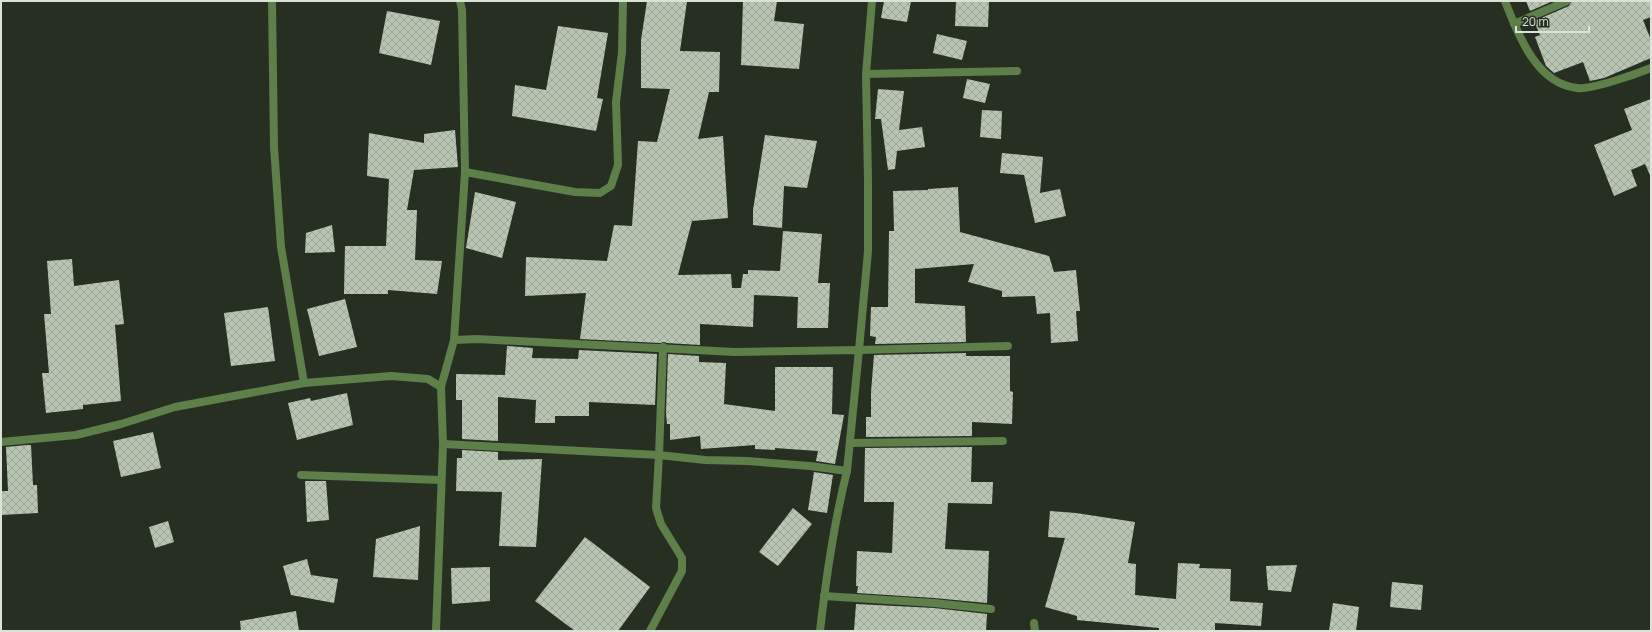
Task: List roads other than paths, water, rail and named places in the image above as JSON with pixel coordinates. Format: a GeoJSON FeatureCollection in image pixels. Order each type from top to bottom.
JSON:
{"type":"FeatureCollection","features":[{"type":"Feature","properties":{"kind":"street"},"geometry":{"type":"LineString","coordinates":[[272,1],[274,147],[281,247],[304,383]]}},
{"type":"Feature","properties":{"kind":"street"},"geometry":{"type":"LineString","coordinates":[[436,631],[443,444],[442,387],[454,340],[465,172],[462,10],[460,1]]}},
{"type":"Feature","properties":{"kind":"street"},"geometry":{"type":"LineString","coordinates":[[465,172],[575,192],[600,193],[611,186],[618,165],[616,102],[622,52],[623,1]]}},
{"type":"Feature","properties":{"kind":"street"},"geometry":{"type":"LineString","coordinates":[[820,631],[824,596],[847,471],[868,251],[866,74],[872,1]]}},
{"type":"Feature","properties":{"kind":"street"},"geometry":{"type":"LineString","coordinates":[[1505,1],[1515,28],[1541,71],[1558,84],[1578,88],[1601,84],[1651,68]]}},
{"type":"Feature","properties":{"kind":"street"},"geometry":{"type":"LineString","coordinates":[[1514,24],[1567,1]]}},
{"type":"Feature","properties":{"kind":"street"},"geometry":{"type":"LineString","coordinates":[[866,74],[1017,71]]}},
{"type":"Feature","properties":{"kind":"street"},"geometry":{"type":"LineString","coordinates":[[454,340],[477,339],[735,352],[1008,346]]}},
{"type":"Feature","properties":{"kind":"street"},"geometry":{"type":"LineString","coordinates":[[650,631],[682,571],[682,558],[661,524],[656,508],[664,348]]}},
{"type":"Feature","properties":{"kind":"street"},"geometry":{"type":"LineString","coordinates":[[1,442],[76,435],[121,424],[175,407],[304,383],[405,376],[428,379],[442,387]]}},
{"type":"Feature","properties":{"kind":"street"},"geometry":{"type":"LineString","coordinates":[[850,443],[1003,441]]}},
{"type":"Feature","properties":{"kind":"street"},"geometry":{"type":"LineString","coordinates":[[443,444],[659,455],[705,460],[747,461],[810,466],[847,471]]}},
{"type":"Feature","properties":{"kind":"street"},"geometry":{"type":"LineString","coordinates":[[301,475],[441,480]]}},
{"type":"Feature","properties":{"kind":"street"},"geometry":{"type":"LineString","coordinates":[[824,596],[934,603],[991,609]]}}]}
